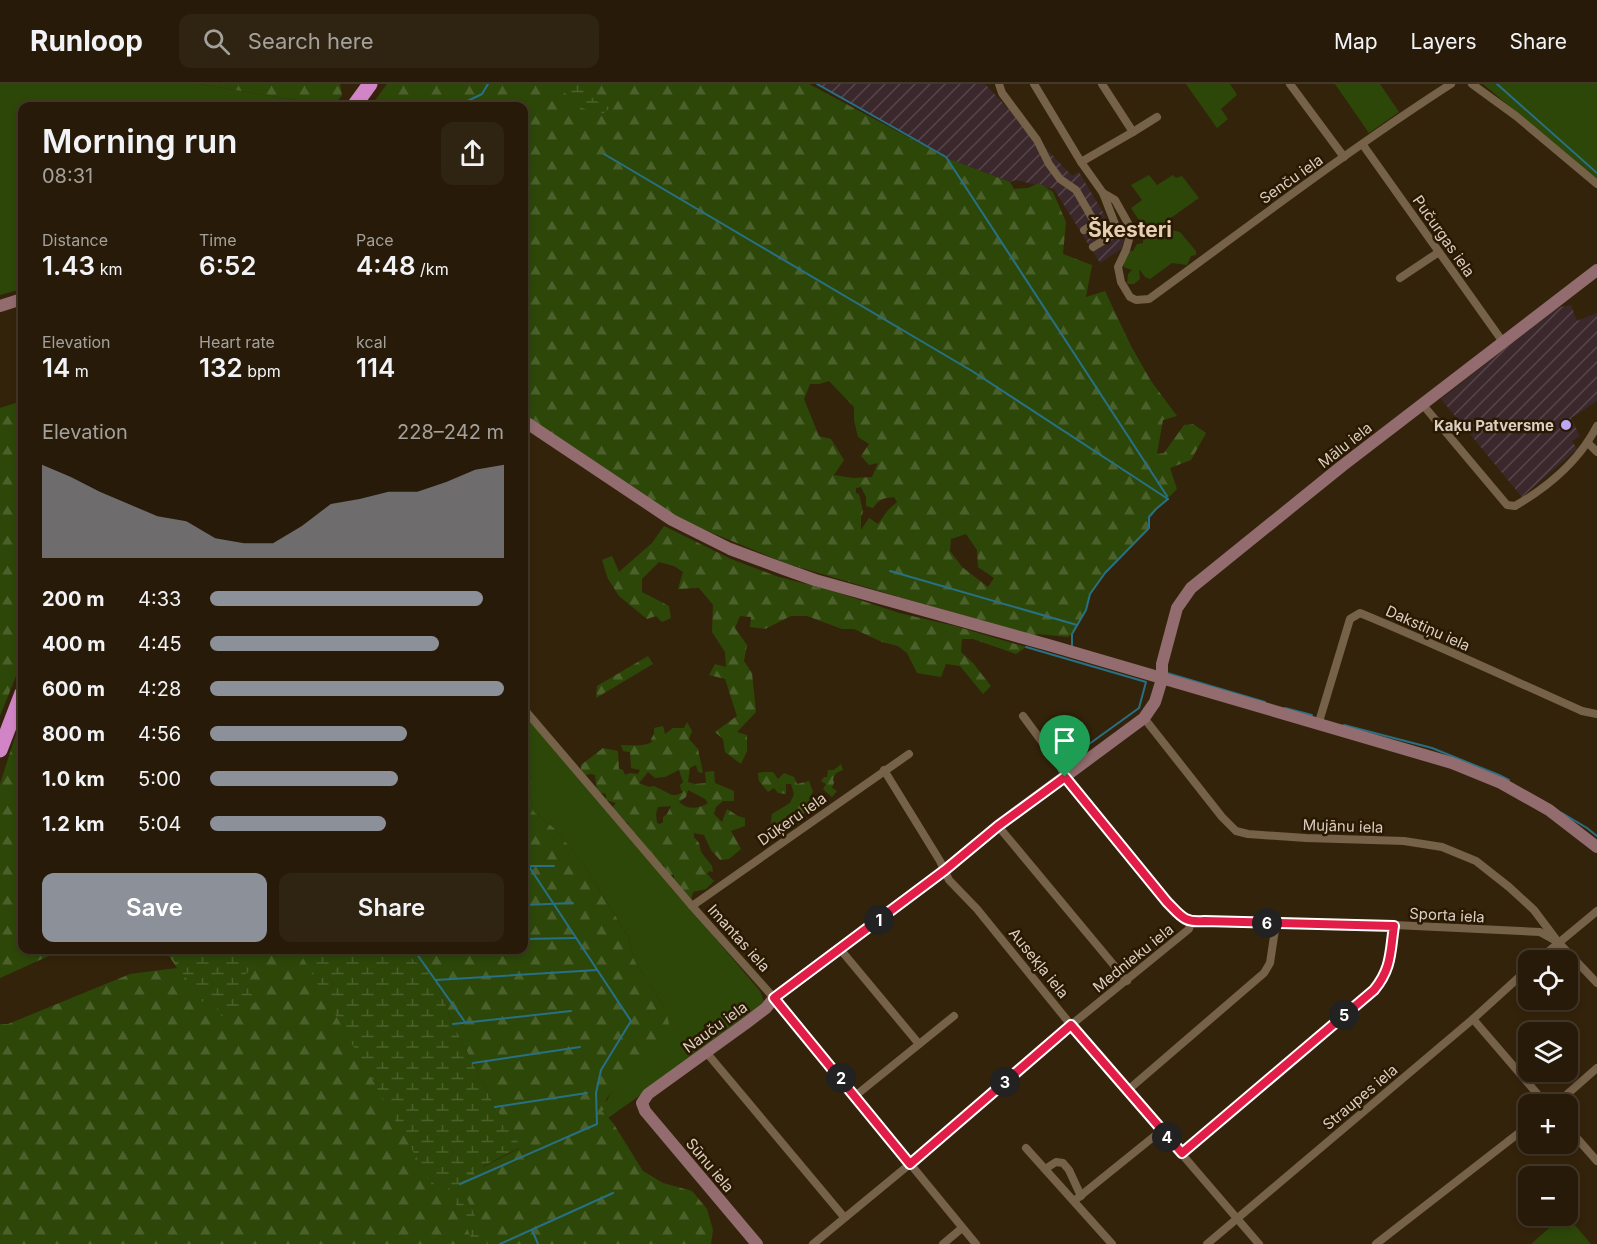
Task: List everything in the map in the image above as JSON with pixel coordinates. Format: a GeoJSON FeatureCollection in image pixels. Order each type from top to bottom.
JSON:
{"type":"FeatureCollection","features":[{"type":"Feature","properties":{"kind":"highway"},"geometry":{"type":"LineString","coordinates":[[357,102],[370,84]]}},
{"type":"Feature","properties":{"kind":"highway"},"geometry":{"type":"LineString","coordinates":[[0,750],[18,703]]}},
{"type":"Feature","properties":{"kind":"street"},"geometry":{"type":"LineString","coordinates":[[999,84],[1002,93],[1037,140],[1049,164],[1060,179],[1076,190],[1095,223],[1084,230]]}},
{"type":"Feature","properties":{"kind":"street"},"geometry":{"type":"LineString","coordinates":[[1034,84],[1081,162],[1103,193],[1115,224],[1115,230],[1111,236],[1093,247]]}},
{"type":"Feature","properties":{"kind":"street"},"geometry":{"type":"LineString","coordinates":[[1102,84],[1133,132]]}},
{"type":"Feature","properties":{"kind":"street"},"geometry":{"type":"LineString","coordinates":[[1290,84],[1344,158]]}},
{"type":"Feature","properties":{"kind":"street","name":"Senču iela"},"geometry":{"type":"LineString","coordinates":[[1103,193],[1115,200],[1129,225],[1130,236],[1118,267],[1121,282],[1130,297],[1136,300],[1149,299],[1266,213],[1451,84]]}},
{"type":"Feature","properties":{"kind":"street"},"geometry":{"type":"LineString","coordinates":[[1472,84],[1516,116],[1597,184]]}},
{"type":"Feature","properties":{"kind":"street"},"geometry":{"type":"LineString","coordinates":[[1081,162],[1157,117]]}},
{"type":"Feature","properties":{"kind":"street","name":"Pučurgas iela"},"geometry":{"type":"LineString","coordinates":[[1363,145],[1503,342]]}},
{"type":"Feature","properties":{"kind":"street"},"geometry":{"type":"LineString","coordinates":[[1400,278],[1439,252]]}},
{"type":"Feature","properties":{"kind":"street","name":"Mālu iela"},"geometry":{"type":"LineString","coordinates":[[1162,680],[1162,664],[1177,608],[1191,588],[1315,488],[1596,272]]}},
{"type":"Feature","properties":{"kind":"street"},"geometry":{"type":"LineString","coordinates":[[0,306],[18,300]]}},
{"type":"Feature","properties":{"kind":"street"},"geometry":{"type":"LineString","coordinates":[[1423,405],[1507,505],[1515,506],[1563,471],[1588,443],[1597,426]]}},
{"type":"Feature","properties":{"kind":"street"},"geometry":{"type":"LineString","coordinates":[[528,424],[657,511],[730,549],[815,580],[1052,646],[1452,763],[1501,783],[1549,810],[1597,847]]}},
{"type":"Feature","properties":{"kind":"street"},"geometry":{"type":"LineString","coordinates":[[1588,443],[1597,452]]}},
{"type":"Feature","properties":{"kind":"street","name":"Dakstiņu iela"},"geometry":{"type":"LineString","coordinates":[[1318,725],[1350,619],[1360,613],[1582,711],[1597,714]]}},
{"type":"Feature","properties":{"kind":"street","name":"Nauču iela"},"geometry":{"type":"LineString","coordinates":[[642,1103],[648,1094],[766,1008],[774,998],[945,870],[998,826],[1144,718],[1155,702],[1162,680]]}},
{"type":"Feature","properties":{"kind":"street","name":"Imantas iela"},"geometry":{"type":"LineString","coordinates":[[528,714],[692,906],[774,998],[976,1244]]}},
{"type":"Feature","properties":{"kind":"street"},"geometry":{"type":"LineString","coordinates":[[1023,716],[1060,766],[1065,777],[1167,902],[1191,922]]}},
{"type":"Feature","properties":{"kind":"street","name":"Mujānu iela"},"geometry":{"type":"LineString","coordinates":[[1144,718],[1222,817],[1236,831],[1306,838],[1404,841],[1443,847],[1476,861],[1509,887],[1534,910],[1558,942],[1597,983]]}},
{"type":"Feature","properties":{"kind":"street","name":"Dūķeru iela"},"geometry":{"type":"LineString","coordinates":[[692,906],[909,753]]}},
{"type":"Feature","properties":{"kind":"street","name":"Ausekļa iela"},"geometry":{"type":"LineString","coordinates":[[884,770],[950,880],[977,909],[1071,1025],[1259,1244]]}},
{"type":"Feature","properties":{"kind":"street"},"geometry":{"type":"LineString","coordinates":[[998,826],[1127,981]]}},
{"type":"Feature","properties":{"kind":"street"},"geometry":{"type":"LineString","coordinates":[[1549,950],[1597,911]]}},
{"type":"Feature","properties":{"kind":"street","name":"Sporta iela"},"geometry":{"type":"LineString","coordinates":[[1191,922],[1394,926],[1540,932],[1558,942]]}},
{"type":"Feature","properties":{"kind":"street","name":"Mednieku iela"},"geometry":{"type":"LineString","coordinates":[[813,1244],[1071,1025],[1189,929],[1191,922]]}},
{"type":"Feature","properties":{"kind":"street"},"geometry":{"type":"LineString","coordinates":[[1128,1090],[1264,973],[1270,963],[1276,923]]}},
{"type":"Feature","properties":{"kind":"street"},"geometry":{"type":"LineString","coordinates":[[1182,1153],[1374,990],[1383,979],[1388,966],[1394,926]]}},
{"type":"Feature","properties":{"kind":"street"},"geometry":{"type":"LineString","coordinates":[[840,949],[919,1044]]}},
{"type":"Feature","properties":{"kind":"street","name":"Straupes iela"},"geometry":{"type":"LineString","coordinates":[[1207,1244],[1473,1019],[1518,978]]}},
{"type":"Feature","properties":{"kind":"street"},"geometry":{"type":"LineString","coordinates":[[855,1096],[954,1017]]}},
{"type":"Feature","properties":{"kind":"street"},"geometry":{"type":"LineString","coordinates":[[1473,1019],[1537,1094]]}},
{"type":"Feature","properties":{"kind":"street"},"geometry":{"type":"LineString","coordinates":[[706,1052],[844,1217]]}},
{"type":"Feature","properties":{"kind":"street"},"geometry":{"type":"LineString","coordinates":[[1567,1094],[1597,1068]]}},
{"type":"Feature","properties":{"kind":"street","name":"Sūnu iela"},"geometry":{"type":"LineString","coordinates":[[642,1103],[645,1111],[757,1244]]}},
{"type":"Feature","properties":{"kind":"street"},"geometry":{"type":"LineString","coordinates":[[1078,1198],[1161,1130]]}},
{"type":"Feature","properties":{"kind":"street"},"geometry":{"type":"LineString","coordinates":[[1376,1244],[1518,1134]]}},
{"type":"Feature","properties":{"kind":"street"},"geometry":{"type":"LineString","coordinates":[[1578,1139],[1597,1161]]}},
{"type":"Feature","properties":{"kind":"street"},"geometry":{"type":"LineString","coordinates":[[1026,1148],[1078,1198],[1112,1244]]}},
{"type":"Feature","properties":{"kind":"street"},"geometry":{"type":"LineString","coordinates":[[1046,1169],[1056,1162],[1063,1163],[1069,1170],[1078,1198]]}},
{"type":"Feature","properties":{"kind":"street"},"geometry":{"type":"LineString","coordinates":[[943,1244],[962,1228]]}},
{"type":"Feature","properties":{"kind":"shaded area"},"geometry":{"type":"Polygon","coordinates":[[[817,84],[985,84],[1072,176],[1079,172],[1113,229],[1126,242],[1122,245],[1123,248],[1100,263],[1054,189],[1016,180],[1010,182],[949,159],[817,84]]]}},
{"type":"Feature","properties":{"kind":"shaded area"},"geometry":{"type":"Polygon","coordinates":[[[1571,305],[1577,321],[1597,313],[1597,401],[1571,418],[1580,436],[1572,441],[1577,449],[1522,497],[1441,399],[1556,308],[1571,305]]]}},
{"type":"Feature","properties":{"kind":"green space"},"geometry":{"type":"Polygon","coordinates":[[[0,84],[198,84],[303,102],[18,102],[18,290],[0,295],[0,84]]]}},
{"type":"Feature","properties":{"kind":"green space"},"geometry":{"type":"Polygon","coordinates":[[[198,84],[340,84],[342,95],[337,102],[296,100],[198,84]]]}},
{"type":"Feature","properties":{"kind":"green space"},"geometry":{"type":"Polygon","coordinates":[[[387,84],[809,84],[949,159],[1010,182],[1014,189],[1028,188],[1039,183],[1053,192],[1066,222],[1063,254],[1092,265],[1086,297],[1105,291],[1131,346],[1151,381],[1177,416],[1163,420],[1157,454],[1164,453],[1184,425],[1193,424],[1206,433],[1191,460],[1170,468],[1177,489],[1149,517],[1149,528],[1105,573],[1090,594],[1086,610],[1068,637],[1038,634],[1034,637],[785,563],[671,516],[528,420],[528,102],[374,102],[387,84]],[[829,381],[810,384],[804,399],[819,436],[831,439],[844,460],[834,475],[853,478],[872,477],[878,463],[869,465],[861,456],[869,444],[858,437],[854,407],[829,381]],[[861,487],[856,488],[856,493],[859,494],[863,512],[861,530],[869,518],[878,524],[897,502],[894,497],[890,497],[880,501],[873,508],[866,506],[866,497],[861,487]],[[966,534],[951,539],[950,551],[962,567],[988,587],[994,578],[978,567],[977,550],[966,534]]]}},
{"type":"Feature","properties":{"kind":"green space"},"geometry":{"type":"Polygon","coordinates":[[[558,84],[579,84],[591,97],[604,106],[614,105],[601,115],[593,112],[576,104],[558,84]]]}},
{"type":"Feature","properties":{"kind":"green space"},"geometry":{"type":"Polygon","coordinates":[[[1186,84],[1230,84],[1237,95],[1221,109],[1228,119],[1217,128],[1186,84]]]}},
{"type":"Feature","properties":{"kind":"green space"},"geometry":{"type":"Polygon","coordinates":[[[1335,84],[1380,84],[1399,112],[1369,133],[1335,84]]]}},
{"type":"Feature","properties":{"kind":"green space"},"geometry":{"type":"Polygon","coordinates":[[[1483,84],[1597,84],[1597,180],[1483,84]]]}},
{"type":"Feature","properties":{"kind":"green space"},"geometry":{"type":"Polygon","coordinates":[[[1149,175],[1157,185],[1173,175],[1176,178],[1182,176],[1199,198],[1148,234],[1131,208],[1142,200],[1131,185],[1149,175]]]}},
{"type":"Feature","properties":{"kind":"green space"},"geometry":{"type":"Polygon","coordinates":[[[1166,223],[1167,234],[1171,230],[1180,232],[1196,251],[1196,255],[1191,256],[1187,265],[1172,263],[1150,279],[1145,277],[1139,269],[1140,279],[1134,284],[1127,284],[1128,274],[1132,270],[1124,267],[1124,259],[1129,251],[1133,251],[1137,244],[1143,243],[1143,235],[1150,235],[1166,223]]]}},
{"type":"Feature","properties":{"kind":"green space"},"geometry":{"type":"Polygon","coordinates":[[[18,402],[18,671],[0,716],[0,408],[18,402]]]}},
{"type":"Feature","properties":{"kind":"green space"},"geometry":{"type":"Polygon","coordinates":[[[664,526],[731,559],[779,577],[830,590],[899,613],[955,626],[1026,647],[1016,654],[973,639],[962,639],[961,652],[991,686],[983,694],[960,666],[946,664],[941,677],[917,673],[907,653],[898,646],[882,642],[854,629],[842,629],[807,616],[791,616],[765,629],[750,627],[751,617],[740,616],[735,628],[747,645],[744,661],[752,673],[756,712],[737,732],[747,735],[747,751],[741,764],[725,752],[723,739],[715,732],[737,716],[725,679],[709,675],[715,664],[726,667],[725,652],[712,632],[713,605],[699,588],[678,589],[683,572],[674,566],[659,562],[642,579],[642,592],[669,606],[671,618],[662,622],[656,616],[647,619],[619,596],[608,579],[602,560],[612,556],[619,572],[652,543],[664,526]]]}},
{"type":"Feature","properties":{"kind":"green space"},"geometry":{"type":"Polygon","coordinates":[[[648,656],[653,664],[596,698],[597,686],[648,656]]]}},
{"type":"Feature","properties":{"kind":"green space"},"geometry":{"type":"Polygon","coordinates":[[[528,718],[760,991],[764,1002],[704,1050],[608,1118],[602,1110],[608,1098],[666,1010],[634,960],[629,938],[582,862],[554,828],[534,812],[531,801],[531,774],[528,768],[528,718]]]}},
{"type":"Feature","properties":{"kind":"green space"},"geometry":{"type":"Polygon","coordinates":[[[687,722],[692,731],[689,739],[698,749],[703,773],[698,772],[696,765],[690,768],[688,782],[706,783],[705,772],[714,771],[715,783],[734,791],[734,801],[723,801],[716,807],[714,814],[722,822],[727,809],[745,818],[745,826],[731,831],[741,849],[729,859],[720,860],[711,850],[704,835],[694,833],[701,852],[712,866],[713,872],[709,871],[707,874],[714,881],[706,889],[693,892],[691,901],[674,883],[674,875],[667,875],[663,870],[664,865],[657,863],[637,835],[633,834],[628,823],[623,821],[612,808],[616,803],[606,800],[606,794],[597,792],[595,775],[583,776],[581,772],[581,765],[603,748],[618,751],[619,769],[623,770],[625,775],[638,774],[640,770],[631,768],[630,752],[623,751],[621,745],[641,745],[652,742],[654,728],[663,726],[665,734],[673,728],[684,728],[687,722]],[[679,770],[665,777],[655,778],[648,772],[639,783],[677,795],[683,792],[679,770]],[[688,790],[686,797],[679,802],[682,805],[697,807],[708,803],[688,790]],[[671,806],[658,807],[657,823],[660,824],[671,806]]]}},
{"type":"Feature","properties":{"kind":"green space"},"geometry":{"type":"Polygon","coordinates":[[[18,728],[18,954],[53,954],[0,978],[0,784],[18,728]]]}},
{"type":"Feature","properties":{"kind":"green space"},"geometry":{"type":"Polygon","coordinates":[[[841,764],[843,770],[836,773],[833,779],[832,788],[837,791],[832,797],[823,789],[826,784],[821,781],[827,777],[828,770],[834,770],[841,764]]]}},
{"type":"Feature","properties":{"kind":"green space"},"geometry":{"type":"Polygon","coordinates":[[[528,768],[532,781],[530,788],[534,812],[554,828],[582,862],[629,938],[634,960],[666,1010],[672,1038],[609,1095],[606,1100],[607,1107],[602,1111],[613,1123],[643,1171],[663,1183],[692,1191],[707,1209],[713,1230],[711,1244],[0,1244],[0,1024],[8,1024],[130,974],[177,968],[168,954],[359,954],[483,1167],[520,1148],[495,1107],[453,1024],[436,980],[407,954],[528,954],[528,768]]]}},
{"type":"Feature","properties":{"kind":"green space"},"geometry":{"type":"Polygon","coordinates":[[[773,772],[778,779],[784,773],[794,777],[797,784],[809,781],[813,792],[809,798],[812,809],[773,831],[770,829],[772,814],[790,803],[794,794],[791,784],[786,784],[786,794],[778,793],[774,788],[768,792],[759,781],[758,773],[773,772]]]}},
{"type":"Feature","properties":{"kind":"green space"},"geometry":{"type":"Polygon","coordinates":[[[170,954],[250,954],[257,967],[242,976],[256,1002],[221,1016],[211,994],[202,1002],[170,954]]]}},
{"type":"Feature","properties":{"kind":"green space"},"geometry":{"type":"Polygon","coordinates":[[[301,954],[407,954],[436,980],[453,1024],[495,1107],[521,1147],[458,1179],[488,1244],[474,1244],[448,1186],[435,1190],[301,954]]]}},
{"type":"Feature","properties":{"kind":"green space"},"geometry":{"type":"Polygon","coordinates":[[[1551,1226],[1575,1226],[1591,1244],[1531,1244],[1551,1226]]]}},
{"type":"Feature","properties":{"kind":"waterway"},"geometry":{"type":"LineString","coordinates":[[465,102],[482,94],[488,84]]}},
{"type":"Feature","properties":{"kind":"waterway"},"geometry":{"type":"LineString","coordinates":[[817,84],[946,157],[1167,496]]}},
{"type":"Feature","properties":{"kind":"waterway"},"geometry":{"type":"LineString","coordinates":[[1497,84],[1597,173]]}},
{"type":"Feature","properties":{"kind":"waterway"},"geometry":{"type":"LineString","coordinates":[[604,154],[972,371],[1168,499]]}},
{"type":"Feature","properties":{"kind":"waterway"},"geometry":{"type":"LineString","coordinates":[[1072,646],[1072,634],[1086,610],[1090,594],[1105,573],[1149,528],[1149,517],[1168,499]]}},
{"type":"Feature","properties":{"kind":"waterway"},"geometry":{"type":"LineString","coordinates":[[890,571],[1077,625]]}},
{"type":"Feature","properties":{"kind":"waterway"},"geometry":{"type":"LineString","coordinates":[[1026,647],[1146,682],[1139,708],[1085,747]]}},
{"type":"Feature","properties":{"kind":"waterway"},"geometry":{"type":"LineString","coordinates":[[1167,673],[1265,702]]}},
{"type":"Feature","properties":{"kind":"waterway"},"geometry":{"type":"LineString","coordinates":[[1285,708],[1312,715]]}},
{"type":"Feature","properties":{"kind":"waterway"},"geometry":{"type":"LineString","coordinates":[[1344,725],[1432,748],[1509,780]]}},
{"type":"Feature","properties":{"kind":"waterway"},"geometry":{"type":"LineString","coordinates":[[1562,813],[1597,836]]}},
{"type":"Feature","properties":{"kind":"waterway"},"geometry":{"type":"LineString","coordinates":[[460,1184],[597,1124],[596,1093],[601,1070],[631,1021],[528,865]]}},
{"type":"Feature","properties":{"kind":"waterway"},"geometry":{"type":"LineString","coordinates":[[528,866],[554,866]]}},
{"type":"Feature","properties":{"kind":"waterway"},"geometry":{"type":"LineString","coordinates":[[528,905],[573,903]]}},
{"type":"Feature","properties":{"kind":"waterway"},"geometry":{"type":"LineString","coordinates":[[528,939],[576,938]]}},
{"type":"Feature","properties":{"kind":"waterway"},"geometry":{"type":"LineString","coordinates":[[417,954],[465,1022]]}},
{"type":"Feature","properties":{"kind":"waterway"},"geometry":{"type":"LineString","coordinates":[[436,980],[597,970]]}},
{"type":"Feature","properties":{"kind":"waterway"},"geometry":{"type":"LineString","coordinates":[[453,1024],[571,1011]]}},
{"type":"Feature","properties":{"kind":"waterway"},"geometry":{"type":"LineString","coordinates":[[473,1063],[580,1047]]}},
{"type":"Feature","properties":{"kind":"waterway"},"geometry":{"type":"LineString","coordinates":[[495,1107],[587,1093]]}},
{"type":"Feature","properties":{"kind":"waterway"},"geometry":{"type":"LineString","coordinates":[[500,1244],[613,1193]]}},
{"type":"Feature","properties":{"kind":"waterway"},"geometry":{"type":"LineString","coordinates":[[532,1230],[538,1244]]}},
{"type":"Feature","properties":{"kind":"place","name":"Kaķu Patversme"},"geometry":{"type":"Point","coordinates":[1566,425]}},
{"type":"Feature","properties":{"kind":"district","name":"Šķesteri"},"geometry":{"type":"Point","coordinates":[1130,229]}},
{"type":"Feature","properties":{"kind":"route"},"geometry":{"type":"LineString","coordinates":[[1065,777],[1167,902],[1191,922],[1394,926],[1388,966],[1383,979],[1374,990],[1182,1153],[1071,1025],[910,1164],[774,998],[1065,777]]}}]}
